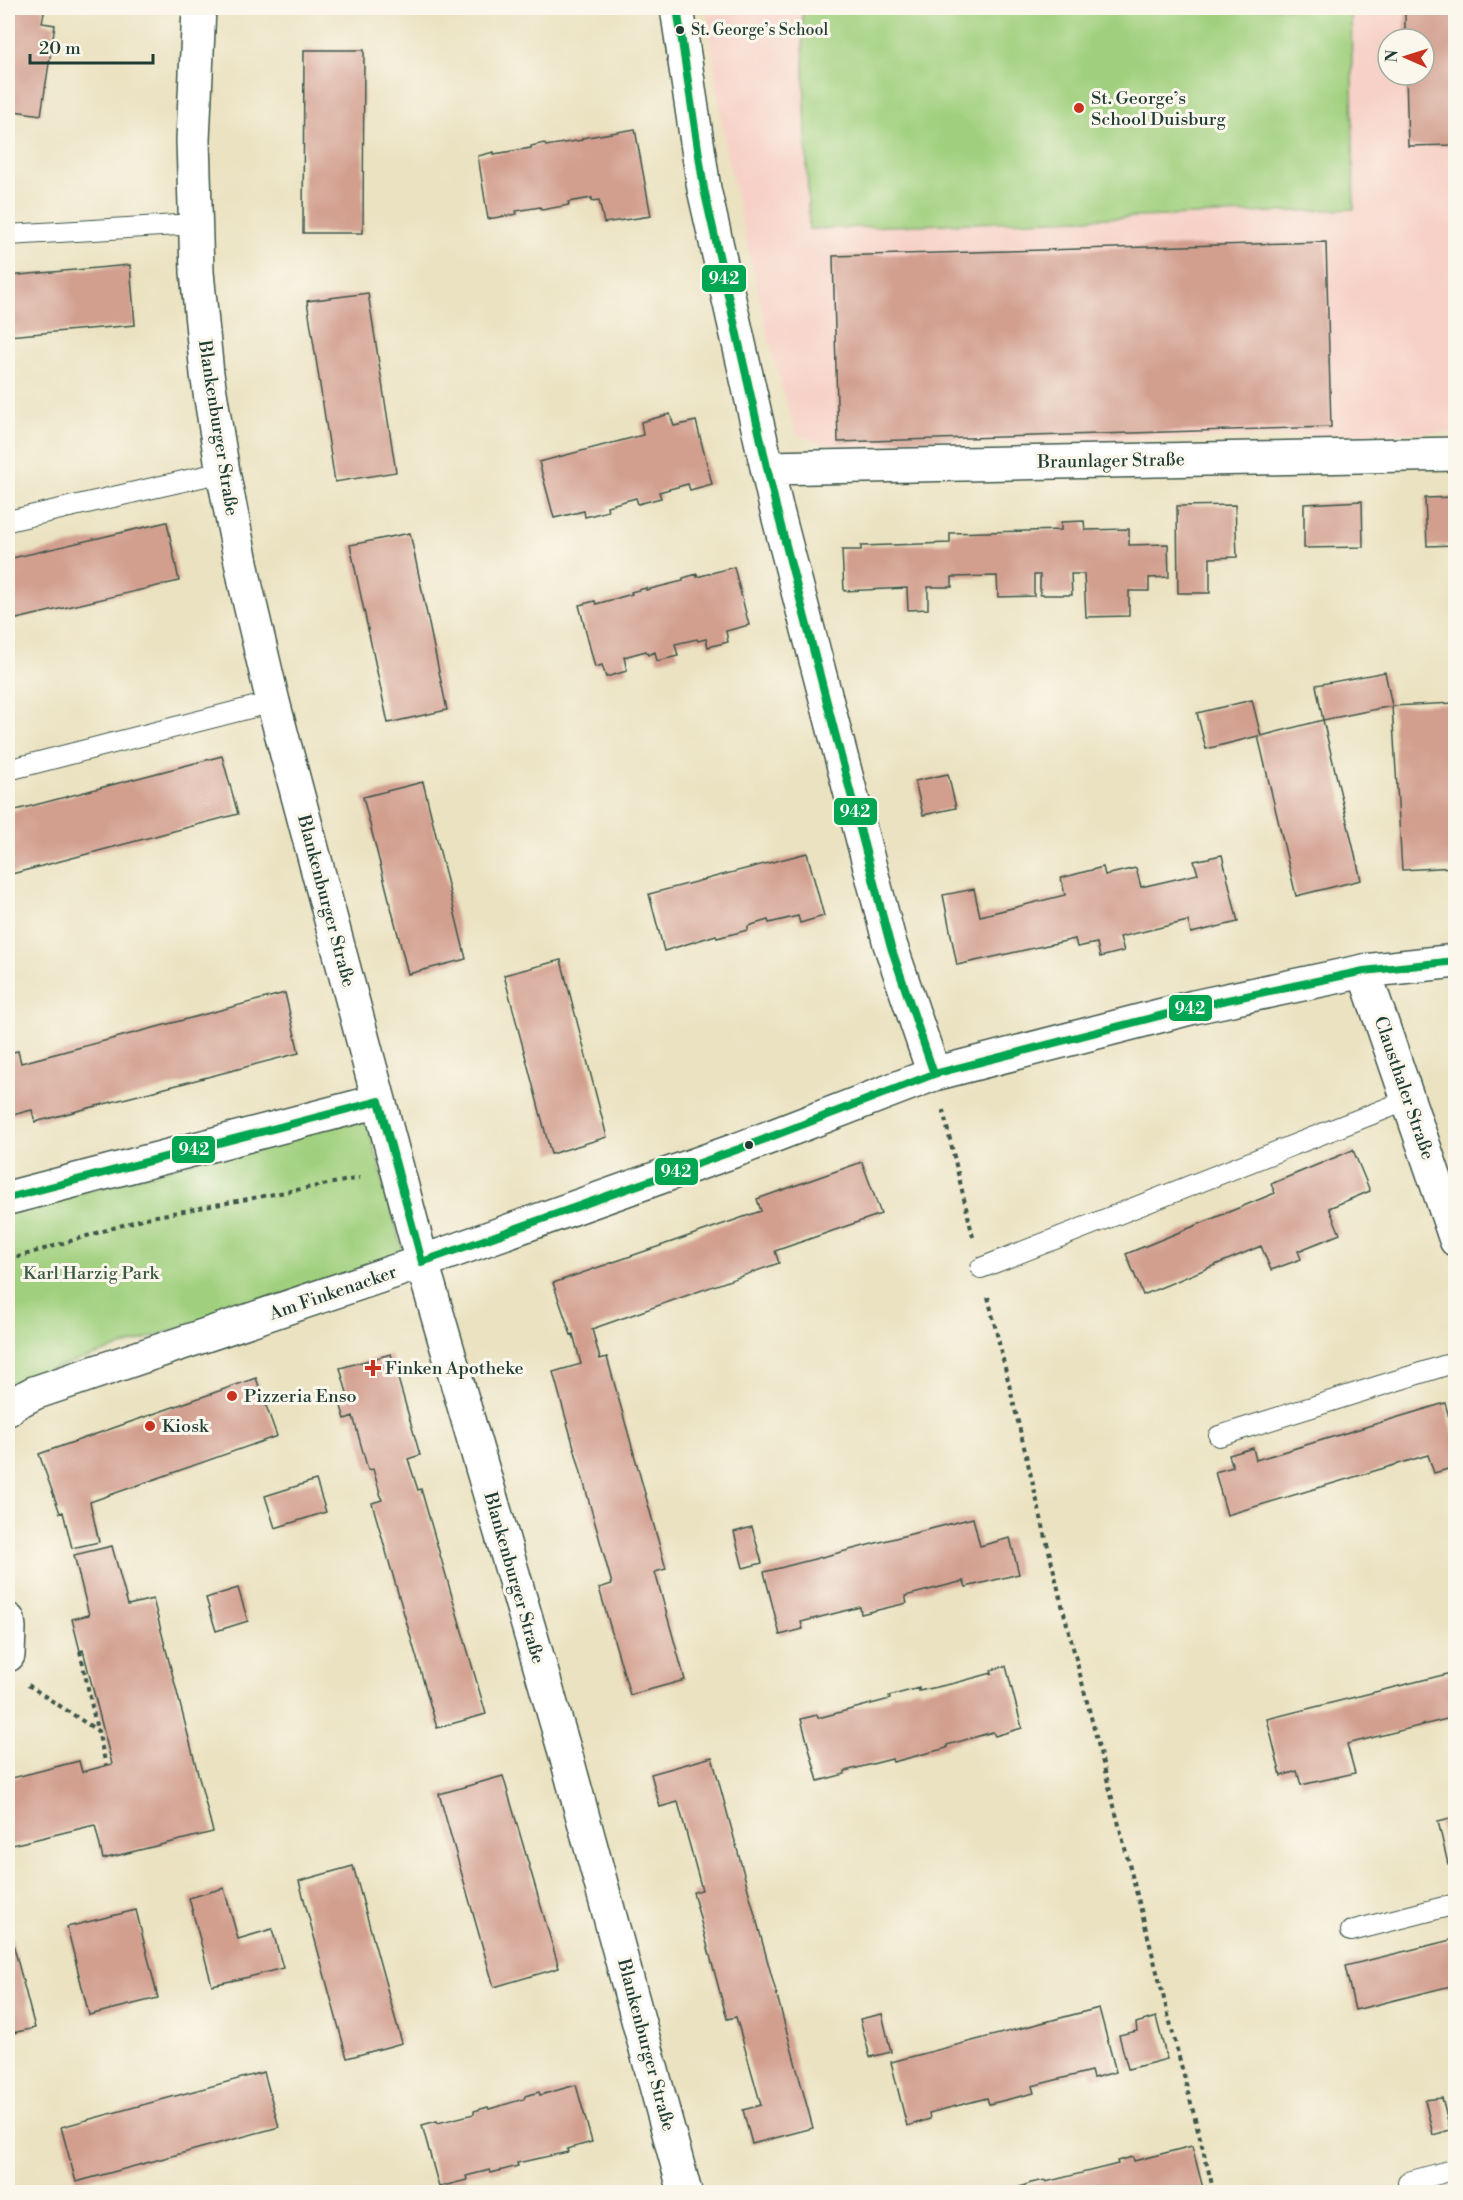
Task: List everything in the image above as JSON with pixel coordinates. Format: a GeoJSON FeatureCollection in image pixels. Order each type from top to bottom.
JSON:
{"type":"FeatureCollection","features":[{"type":"Feature","properties":{"kind":"street","name":"Blankenburger Straße"},"geometry":{"type":"LineString","coordinates":[[199,8],[193,140],[197,272],[207,374],[223,472],[246,587],[273,702],[422,1263],[567,1760],[685,2193]]}},
{"type":"Feature","properties":{"kind":"street"},"geometry":{"type":"LineString","coordinates":[[677,8],[704,189],[767,468],[890,944],[934,1074]]}},
{"type":"Feature","properties":{"kind":"street","name":"Braunlager Straße"},"geometry":{"type":"LineString","coordinates":[[767,468],[1455,454]]}},
{"type":"Feature","properties":{"kind":"street","name":"Am Finkenacker"},"geometry":{"type":"LineString","coordinates":[[8,1409],[11,1405],[34,1393],[422,1263],[739,1149],[934,1074],[1194,1007],[1364,971],[1455,961]]}},
{"type":"Feature","properties":{"kind":"street","name":"Clausthaler Straße"},"geometry":{"type":"LineString","coordinates":[[1364,971],[1455,1239]]}},
{"type":"Feature","properties":{"kind":"street"},"geometry":{"type":"LineString","coordinates":[[8,1198],[379,1101]]}},
{"type":"Feature","properties":{"kind":"street"},"geometry":{"type":"LineString","coordinates":[[8,1620],[8,1655]]}},
{"type":"Feature","properties":{"kind":"lane"},"geometry":{"type":"LineString","coordinates":[[8,235],[195,224]]}},
{"type":"Feature","properties":{"kind":"lane"},"geometry":{"type":"LineString","coordinates":[[8,521],[223,472]]}},
{"type":"Feature","properties":{"kind":"lane"},"geometry":{"type":"LineString","coordinates":[[8,770],[273,702]]}},
{"type":"Feature","properties":{"kind":"lane"},"geometry":{"type":"LineString","coordinates":[[981,1268],[1408,1100]]}},
{"type":"Feature","properties":{"kind":"lane"},"geometry":{"type":"LineString","coordinates":[[1219,1436],[1455,1362]]}},
{"type":"Feature","properties":{"kind":"lane"},"geometry":{"type":"LineString","coordinates":[[1351,1931],[1455,1904]]}},
{"type":"Feature","properties":{"kind":"lane"},"geometry":{"type":"LineString","coordinates":[[1408,2182],[1455,2169]]}},
{"type":"Feature","properties":{"kind":"path"},"geometry":{"type":"LineString","coordinates":[[934,1074],[1062,1605],[1214,2193]]}},
{"type":"Feature","properties":{"kind":"path"},"geometry":{"type":"LineString","coordinates":[[8,1260],[146,1218],[368,1177],[397,1169]]}},
{"type":"Feature","properties":{"kind":"path"},"geometry":{"type":"LineString","coordinates":[[80,1651],[106,1766]]}},
{"type":"Feature","properties":{"kind":"path"},"geometry":{"type":"LineString","coordinates":[[26,1683],[98,1731]]}},
{"type":"Feature","properties":{"kind":"shaded area","name":"St. George’s School Duisburg"},"geometry":{"type":"Polygon","coordinates":[[[706,8],[1455,8],[1455,432],[835,447],[796,434],[775,365],[727,157],[706,8]]]}},
{"type":"Feature","properties":{"kind":"green space","name":"St. George’s School Duisburg"},"geometry":{"type":"Polygon","coordinates":[[[802,8],[1351,8],[1354,209],[809,229],[802,8]]]}},
{"type":"Feature","properties":{"kind":"green space","name":"Karl Harzig Park"},"geometry":{"type":"Polygon","coordinates":[[[365,1114],[404,1256],[30,1376],[8,1388],[8,1213],[365,1114]]]}},
{"type":"Feature","properties":{"kind":"building"},"geometry":{"type":"Polygon","coordinates":[[[8,8],[45,8],[42,23],[55,25],[41,115],[8,110],[8,8]]]}},
{"type":"Feature","properties":{"kind":"building"},"geometry":{"type":"Polygon","coordinates":[[[1405,8],[1455,8],[1455,145],[1408,146],[1406,87],[1436,87],[1436,27],[1405,27],[1405,8]]]}},
{"type":"Feature","properties":{"kind":"building"},"geometry":{"type":"Polygon","coordinates":[[[304,50],[364,50],[363,233],[303,233],[304,50]]]}},
{"type":"Feature","properties":{"kind":"building"},"geometry":{"type":"Polygon","coordinates":[[[635,129],[651,216],[604,223],[599,200],[592,201],[592,198],[568,202],[569,205],[542,210],[540,207],[516,211],[517,214],[488,219],[478,156],[531,148],[531,146],[544,143],[546,146],[582,140],[582,138],[635,129]]]}},
{"type":"Feature","properties":{"kind":"building"},"geometry":{"type":"Polygon","coordinates":[[[1326,242],[1331,427],[838,442],[833,256],[1326,242]]]}},
{"type":"Feature","properties":{"kind":"building"},"geometry":{"type":"Polygon","coordinates":[[[130,265],[135,325],[8,336],[8,276],[130,265]]]}},
{"type":"Feature","properties":{"kind":"building"},"geometry":{"type":"Polygon","coordinates":[[[368,293],[396,472],[335,482],[307,301],[368,293]]]}},
{"type":"Feature","properties":{"kind":"building"},"geometry":{"type":"Polygon","coordinates":[[[670,414],[674,426],[696,421],[712,484],[690,490],[688,484],[659,492],[661,498],[638,504],[636,498],[607,506],[608,511],[585,517],[584,511],[554,518],[539,462],[643,435],[641,422],[670,414]]]}},
{"type":"Feature","properties":{"kind":"building"},"geometry":{"type":"Polygon","coordinates":[[[1455,497],[1455,545],[1427,546],[1425,498],[1455,497]]]}},
{"type":"Feature","properties":{"kind":"building"},"geometry":{"type":"Polygon","coordinates":[[[1362,501],[1363,547],[1304,548],[1304,504],[1362,501]]]}},
{"type":"Feature","properties":{"kind":"building"},"geometry":{"type":"Polygon","coordinates":[[[1235,505],[1237,557],[1210,558],[1210,593],[1178,593],[1177,506],[1235,505]]]}},
{"type":"Feature","properties":{"kind":"building"},"geometry":{"type":"Polygon","coordinates":[[[1084,521],[1085,530],[1129,529],[1129,545],[1168,544],[1169,577],[1149,578],[1149,591],[1129,591],[1129,616],[1086,617],[1084,574],[1071,574],[1072,595],[1040,595],[1040,575],[1034,575],[1034,596],[998,597],[997,576],[952,577],[952,587],[928,587],[928,609],[908,610],[907,588],[844,591],[842,550],[861,550],[861,546],[950,543],[950,533],[1061,530],[1061,522],[1084,521]]]}},
{"type":"Feature","properties":{"kind":"building"},"geometry":{"type":"Polygon","coordinates":[[[167,522],[179,581],[8,621],[8,559],[167,522]]]}},
{"type":"Feature","properties":{"kind":"building"},"geometry":{"type":"Polygon","coordinates":[[[410,533],[447,710],[388,723],[350,545],[410,533]]]}},
{"type":"Feature","properties":{"kind":"building"},"geometry":{"type":"Polygon","coordinates":[[[734,567],[749,625],[726,631],[728,642],[708,647],[706,639],[675,644],[678,656],[657,661],[655,652],[648,655],[646,651],[624,657],[627,671],[606,677],[602,665],[595,667],[579,605],[595,601],[596,604],[646,588],[646,590],[683,581],[683,578],[697,574],[697,577],[734,567]]]}},
{"type":"Feature","properties":{"kind":"building"},"geometry":{"type":"Polygon","coordinates":[[[1385,672],[1392,706],[1323,720],[1316,685],[1385,672]]]}},
{"type":"Feature","properties":{"kind":"building"},"geometry":{"type":"Polygon","coordinates":[[[1252,700],[1261,736],[1323,720],[1361,880],[1296,896],[1258,736],[1206,749],[1197,713],[1252,700]]]}},
{"type":"Feature","properties":{"kind":"building"},"geometry":{"type":"Polygon","coordinates":[[[1455,703],[1455,867],[1402,870],[1392,706],[1455,703]]]}},
{"type":"Feature","properties":{"kind":"building"},"geometry":{"type":"Polygon","coordinates":[[[222,756],[238,814],[8,875],[8,812],[222,756]]]}},
{"type":"Feature","properties":{"kind":"building"},"geometry":{"type":"Polygon","coordinates":[[[948,774],[956,808],[923,815],[915,781],[948,774]]]}},
{"type":"Feature","properties":{"kind":"building"},"geometry":{"type":"Polygon","coordinates":[[[423,782],[466,959],[408,974],[363,797],[423,782]]]}},
{"type":"Feature","properties":{"kind":"building"},"geometry":{"type":"Polygon","coordinates":[[[807,853],[824,916],[800,923],[798,916],[769,923],[768,920],[748,926],[748,930],[717,938],[716,935],[664,951],[649,894],[807,853]]]}},
{"type":"Feature","properties":{"kind":"building"},"geometry":{"type":"Polygon","coordinates":[[[1222,855],[1238,922],[1191,933],[1188,921],[1120,937],[1124,951],[1100,957],[1097,943],[1077,947],[1075,939],[957,965],[943,895],[974,889],[980,916],[1065,895],[1061,878],[1103,867],[1105,875],[1136,868],[1141,887],[1198,874],[1194,861],[1222,855]]]}},
{"type":"Feature","properties":{"kind":"building"},"geometry":{"type":"Polygon","coordinates":[[[561,960],[607,1137],[551,1154],[504,975],[561,960]]]}},
{"type":"Feature","properties":{"kind":"building"},"geometry":{"type":"Polygon","coordinates":[[[285,993],[299,1053],[35,1122],[32,1110],[8,1116],[8,1053],[18,1051],[21,1063],[285,993]]]}},
{"type":"Feature","properties":{"kind":"building"},"geometry":{"type":"Polygon","coordinates":[[[1353,1150],[1370,1191],[1329,1208],[1340,1234],[1298,1251],[1301,1259],[1271,1270],[1261,1246],[1143,1295],[1126,1254],[1275,1193],[1271,1184],[1353,1150]]]}},
{"type":"Feature","properties":{"kind":"building"},"geometry":{"type":"Polygon","coordinates":[[[862,1162],[881,1214],[775,1251],[779,1263],[592,1329],[600,1359],[607,1357],[666,1569],[655,1572],[685,1680],[630,1695],[599,1588],[612,1584],[553,1372],[581,1364],[573,1334],[571,1335],[553,1283],[761,1211],[757,1199],[862,1162]]]}},
{"type":"Feature","properties":{"kind":"building"},"geometry":{"type":"Polygon","coordinates":[[[391,1354],[420,1455],[408,1459],[418,1490],[421,1489],[486,1714],[437,1728],[372,1503],[382,1500],[373,1469],[368,1470],[353,1416],[345,1419],[340,1403],[349,1400],[340,1368],[391,1354]]]}},
{"type":"Feature","properties":{"kind":"building"},"geometry":{"type":"Polygon","coordinates":[[[256,1378],[277,1436],[90,1502],[99,1542],[72,1548],[63,1512],[60,1513],[39,1454],[256,1378]]]}},
{"type":"Feature","properties":{"kind":"building"},"geometry":{"type":"Polygon","coordinates":[[[1445,1403],[1455,1438],[1455,1467],[1434,1473],[1428,1455],[1227,1515],[1215,1472],[1233,1467],[1229,1455],[1253,1448],[1256,1460],[1445,1403]]]}},
{"type":"Feature","properties":{"kind":"building"},"geometry":{"type":"Polygon","coordinates":[[[316,1480],[326,1512],[275,1528],[265,1496],[316,1480]]]}},
{"type":"Feature","properties":{"kind":"building"},"geometry":{"type":"Polygon","coordinates":[[[973,1518],[980,1546],[1010,1538],[1019,1574],[966,1587],[964,1581],[905,1596],[907,1603],[861,1614],[860,1607],[801,1622],[803,1629],[780,1635],[764,1572],[973,1518]]]}},
{"type":"Feature","properties":{"kind":"building"},"geometry":{"type":"Polygon","coordinates":[[[752,1527],[762,1563],[743,1568],[734,1532],[752,1527]]]}},
{"type":"Feature","properties":{"kind":"building"},"geometry":{"type":"Polygon","coordinates":[[[112,1546],[128,1605],[153,1599],[213,1832],[103,1859],[95,1825],[8,1846],[8,1779],[79,1761],[82,1772],[112,1764],[83,1650],[80,1651],[72,1619],[89,1615],[74,1555],[112,1546]]]}},
{"type":"Feature","properties":{"kind":"building"},"geometry":{"type":"Polygon","coordinates":[[[238,1588],[248,1621],[216,1631],[206,1598],[238,1588]]]}},
{"type":"Feature","properties":{"kind":"building"},"geometry":{"type":"Polygon","coordinates":[[[1006,1666],[1022,1728],[995,1736],[993,1732],[947,1745],[947,1748],[845,1771],[845,1774],[818,1781],[801,1719],[817,1715],[818,1718],[890,1699],[889,1696],[919,1688],[919,1691],[955,1683],[992,1673],[991,1670],[1006,1666]]]}},
{"type":"Feature","properties":{"kind":"building"},"geometry":{"type":"Polygon","coordinates":[[[1455,1672],[1455,1717],[1347,1744],[1355,1773],[1301,1785],[1297,1771],[1281,1776],[1267,1719],[1455,1672]]]}},
{"type":"Feature","properties":{"kind":"building"},"geometry":{"type":"Polygon","coordinates":[[[712,1757],[813,2128],[752,2144],[743,2110],[761,2105],[736,2017],[727,2019],[693,1892],[702,1890],[678,1802],[660,1807],[651,1774],[712,1757]]]}},
{"type":"Feature","properties":{"kind":"building"},"geometry":{"type":"Polygon","coordinates":[[[503,1776],[559,1968],[494,1987],[439,1794],[503,1776]]]}},
{"type":"Feature","properties":{"kind":"building"},"geometry":{"type":"Polygon","coordinates":[[[1455,1817],[1455,1862],[1448,1864],[1438,1821],[1455,1817]]]}},
{"type":"Feature","properties":{"kind":"building"},"geometry":{"type":"Polygon","coordinates":[[[353,1866],[402,2043],[347,2058],[299,1881],[353,1866]]]}},
{"type":"Feature","properties":{"kind":"building"},"geometry":{"type":"Polygon","coordinates":[[[224,1888],[238,1939],[272,1929],[283,1968],[212,1985],[189,1898],[224,1888]]]}},
{"type":"Feature","properties":{"kind":"building"},"geometry":{"type":"Polygon","coordinates":[[[136,1910],[158,1998],[89,2015],[67,1927],[136,1910]]]}},
{"type":"Feature","properties":{"kind":"building"},"geometry":{"type":"Polygon","coordinates":[[[8,1924],[35,2028],[8,2034],[8,1924]]]}},
{"type":"Feature","properties":{"kind":"building"},"geometry":{"type":"Polygon","coordinates":[[[1455,1939],[1455,1985],[1355,2010],[1345,1966],[1455,1939]]]}},
{"type":"Feature","properties":{"kind":"building"},"geometry":{"type":"Polygon","coordinates":[[[1099,2008],[1116,2072],[1093,2078],[1091,2071],[1032,2086],[1034,2093],[989,2104],[987,2098],[929,2113],[930,2119],[907,2126],[891,2062],[1099,2008]]]}},
{"type":"Feature","properties":{"kind":"building"},"geometry":{"type":"Polygon","coordinates":[[[882,2014],[891,2052],[870,2057],[860,2019],[882,2014]]]}},
{"type":"Feature","properties":{"kind":"building"},"geometry":{"type":"Polygon","coordinates":[[[1156,2017],[1167,2059],[1128,2069],[1119,2035],[1137,2031],[1136,2023],[1156,2017]]]}},
{"type":"Feature","properties":{"kind":"building"},"geometry":{"type":"Polygon","coordinates":[[[264,2072],[279,2127],[76,2182],[61,2127],[264,2072]]]}},
{"type":"Feature","properties":{"kind":"building"},"geometry":{"type":"Polygon","coordinates":[[[576,2085],[592,2142],[567,2149],[568,2152],[517,2163],[518,2166],[466,2176],[467,2180],[439,2187],[422,2125],[474,2114],[474,2111],[524,2099],[525,2096],[539,2092],[540,2095],[576,2085]]]}},
{"type":"Feature","properties":{"kind":"building"},"geometry":{"type":"Polygon","coordinates":[[[1442,2098],[1450,2130],[1433,2135],[1425,2100],[1442,2098]]]}},
{"type":"Feature","properties":{"kind":"building"},"geometry":{"type":"Polygon","coordinates":[[[1192,2146],[1204,2192],[1006,2192],[1031,2183],[1045,2180],[1046,2182],[1118,2164],[1117,2161],[1133,2157],[1134,2161],[1192,2146]]]}},
{"type":"Feature","properties":{"kind":"transit line","name":"942"},"geometry":{"type":"LineString","coordinates":[[677,8],[704,189],[776,507],[890,944],[934,1074]]}},
{"type":"Feature","properties":{"kind":"transit line","name":"942"},"geometry":{"type":"LineString","coordinates":[[422,1262],[739,1149],[934,1074],[1194,1007],[1364,971],[1456,961]]}},
{"type":"Feature","properties":{"kind":"transit line","name":"942"},"geometry":{"type":"LineString","coordinates":[[379,1101],[422,1262]]}},
{"type":"Feature","properties":{"kind":"transit line","name":"942"},"geometry":{"type":"LineString","coordinates":[[8,1198],[379,1101]]}},
{"type":"Feature","properties":{"kind":"place","name":"St. George’s School"},"geometry":{"type":"Point","coordinates":[680,30]}},
{"type":"Feature","properties":{"kind":"place","name":"St. George’s School Duisburg"},"geometry":{"type":"Point","coordinates":[1079,108]}},
{"type":"Feature","properties":{"kind":"place","name":"Finken Apotheke"},"geometry":{"type":"Point","coordinates":[373,1368]}},
{"type":"Feature","properties":{"kind":"place","name":"Pizzeria Enso"},"geometry":{"type":"Point","coordinates":[232,1396]}},
{"type":"Feature","properties":{"kind":"place","name":"Kiosk"},"geometry":{"type":"Point","coordinates":[150,1426]}}]}
